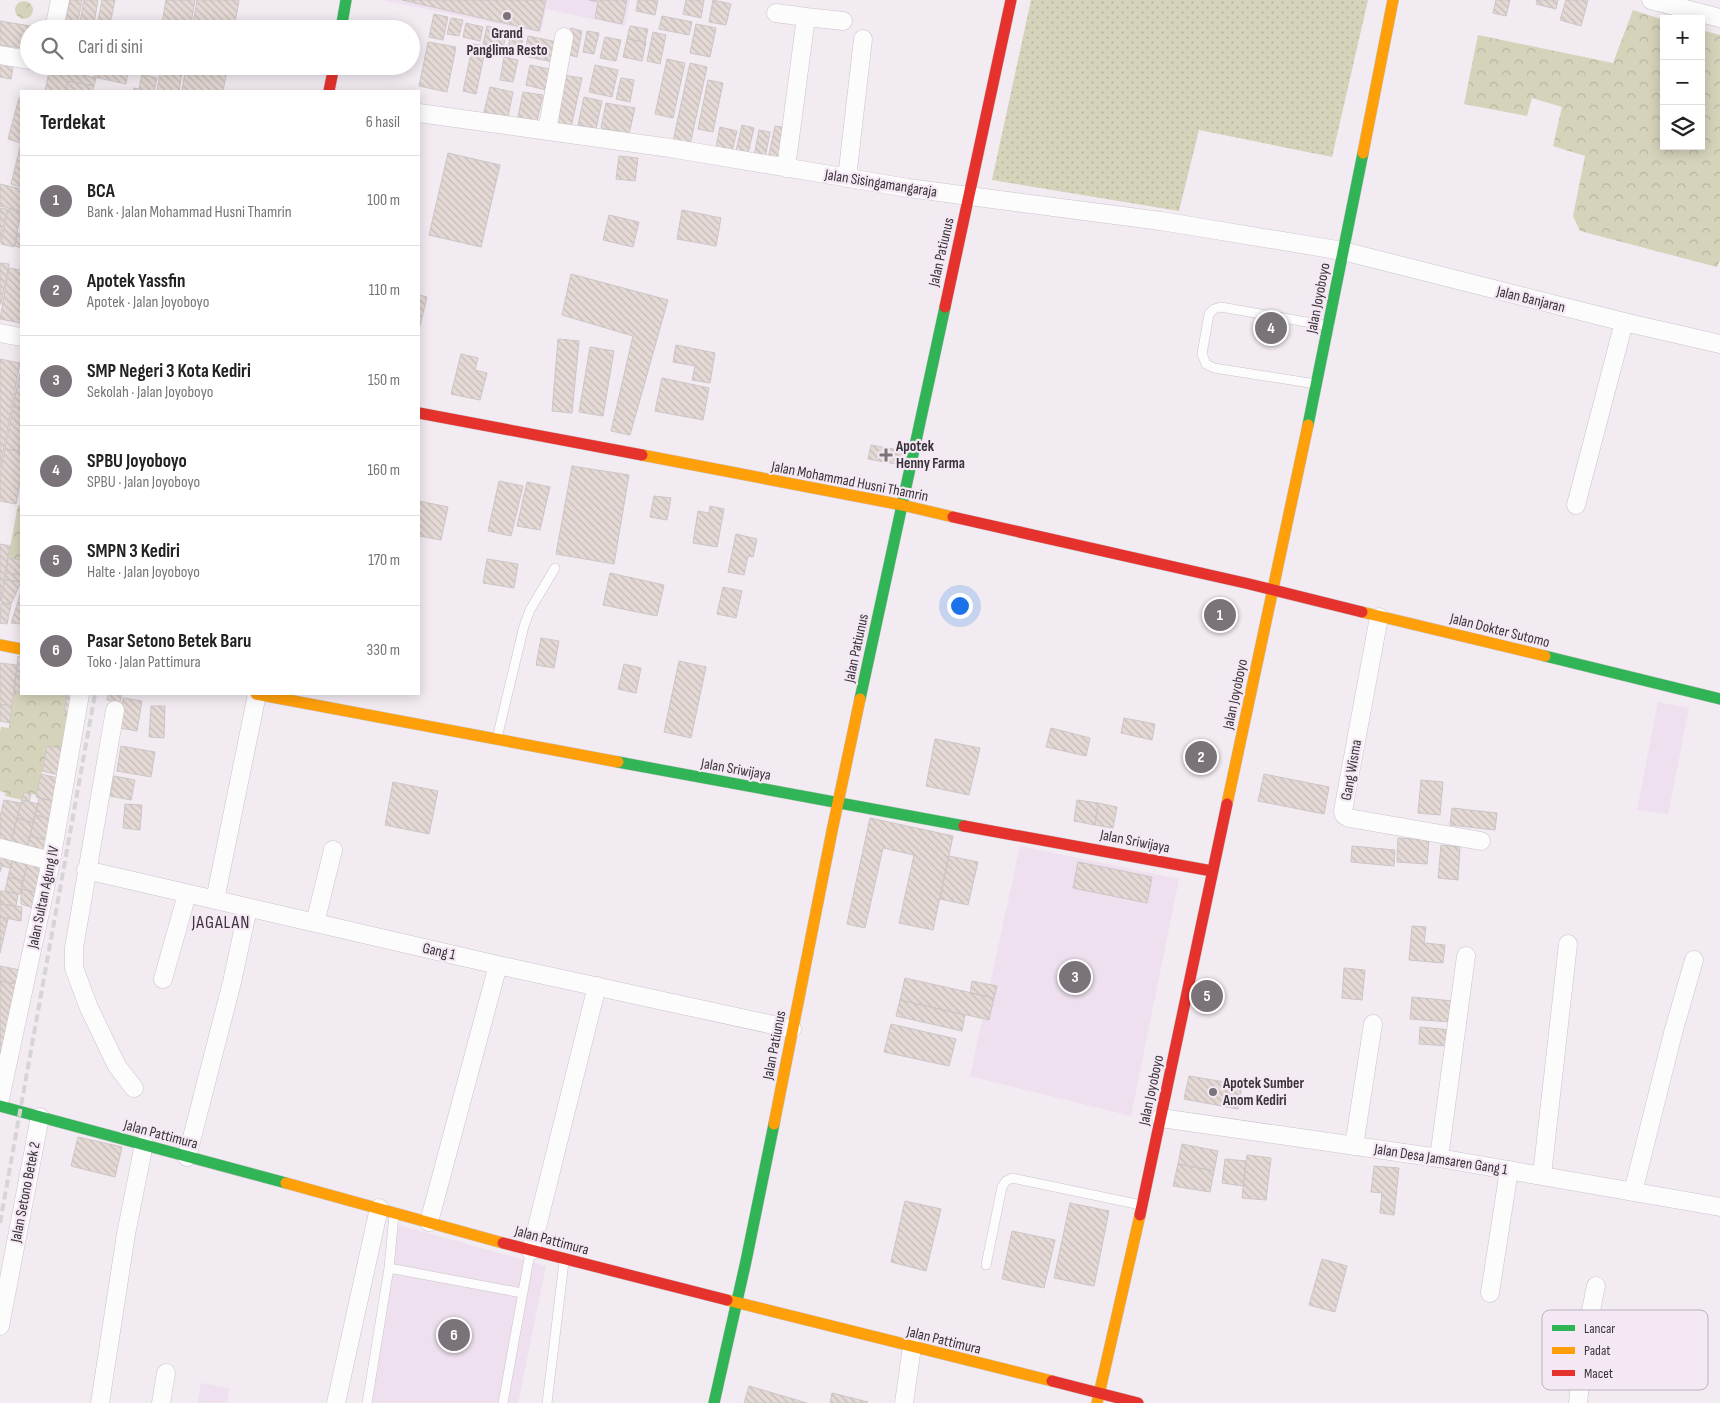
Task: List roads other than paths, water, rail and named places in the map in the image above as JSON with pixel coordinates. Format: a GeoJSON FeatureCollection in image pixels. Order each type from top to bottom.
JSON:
{"type":"FeatureCollection","features":[{"type":"Feature","properties":{"kind":"street"},"geometry":{"type":"LineString","coordinates":[[56,20],[60,0]]}},
{"type":"Feature","properties":{"kind":"street"},"geometry":{"type":"LineString","coordinates":[[343,20],[346,0]]}},
{"type":"Feature","properties":{"kind":"street","name":"Jalan Patiunus"},"geometry":{"type":"LineString","coordinates":[[714,1403],[737,1304],[792,1029],[934,348],[1011,0]]}},
{"type":"Feature","properties":{"kind":"street","name":"Jalan Joyoboyo"},"geometry":{"type":"LineString","coordinates":[[1098,1398],[1161,1118],[1212,871],[1274,590],[1329,326],[1393,0]]}},
{"type":"Feature","properties":{"kind":"street"},"geometry":{"type":"LineString","coordinates":[[1651,0],[1720,18]]}},
{"type":"Feature","properties":{"kind":"street"},"geometry":{"type":"LineString","coordinates":[[776,13],[844,20]]}},
{"type":"Feature","properties":{"kind":"street"},"geometry":{"type":"LineString","coordinates":[[786,168],[806,17]]}},
{"type":"Feature","properties":{"kind":"street"},"geometry":{"type":"LineString","coordinates":[[547,130],[564,37]]}},
{"type":"Feature","properties":{"kind":"street"},"geometry":{"type":"LineString","coordinates":[[847,178],[863,39]]}},
{"type":"Feature","properties":{"kind":"street"},"geometry":{"type":"LineString","coordinates":[[0,55],[20,58]]}},
{"type":"Feature","properties":{"kind":"street"},"geometry":{"type":"LineString","coordinates":[[329,90],[332,75]]}},
{"type":"Feature","properties":{"kind":"street","name":"Jalan Sisingamangaraja"},"geometry":{"type":"LineString","coordinates":[[420,113],[670,148],[847,178],[969,196],[1161,221],[1343,251]]}},
{"type":"Feature","properties":{"kind":"street","name":"Jalan Banjaran"},"geometry":{"type":"LineString","coordinates":[[1343,251],[1624,322],[1720,344]]}},
{"type":"Feature","properties":{"kind":"street"},"geometry":{"type":"LineString","coordinates":[[1576,504],[1624,322]]}},
{"type":"Feature","properties":{"kind":"street"},"geometry":{"type":"LineString","coordinates":[[0,333],[20,337]]}},
{"type":"Feature","properties":{"kind":"street","name":"Jalan Mohammad Husni Thamrin"},"geometry":{"type":"LineString","coordinates":[[420,413],[902,506],[1274,590]]}},
{"type":"Feature","properties":{"kind":"street","name":"Jalan Dokter Sutomo"},"geometry":{"type":"LineString","coordinates":[[1274,590],[1720,699]]}},
{"type":"Feature","properties":{"kind":"street","name":"Gang Wisma"},"geometry":{"type":"LineString","coordinates":[[1379,617],[1343,811],[1344,815],[1349,818],[1481,841]]}},
{"type":"Feature","properties":{"kind":"street"},"geometry":{"type":"LineString","coordinates":[[0,645],[20,649]]}},
{"type":"Feature","properties":{"kind":"street","name":"Jalan Sultan Agung IV"},"geometry":{"type":"LineString","coordinates":[[0,1099],[51,861],[80,695]]}},
{"type":"Feature","properties":{"kind":"street"},"geometry":{"type":"LineString","coordinates":[[215,900],[256,695]]}},
{"type":"Feature","properties":{"kind":"street","name":"Jalan Sriwijaya"},"geometry":{"type":"LineString","coordinates":[[262,695],[364,713],[496,740],[1212,871]]}},
{"type":"Feature","properties":{"kind":"street"},"geometry":{"type":"LineString","coordinates":[[115,710],[86,870],[74,948],[74,968],[89,1008],[113,1059],[134,1088]]}},
{"type":"Feature","properties":{"kind":"street"},"geometry":{"type":"LineString","coordinates":[[0,848],[51,861]]}},
{"type":"Feature","properties":{"kind":"street"},"geometry":{"type":"LineString","coordinates":[[315,923],[334,850]]}},
{"type":"Feature","properties":{"kind":"street","name":"Gang 1"},"geometry":{"type":"LineString","coordinates":[[86,870],[498,965],[792,1029]]}},
{"type":"Feature","properties":{"kind":"street"},"geometry":{"type":"LineString","coordinates":[[163,979],[187,894]]}},
{"type":"Feature","properties":{"kind":"street"},"geometry":{"type":"LineString","coordinates":[[188,1157],[232,982],[248,908]]}},
{"type":"Feature","properties":{"kind":"street"},"geometry":{"type":"LineString","coordinates":[[1542,1175],[1568,944]]}},
{"type":"Feature","properties":{"kind":"street"},"geometry":{"type":"LineString","coordinates":[[1439,1158],[1466,956]]}},
{"type":"Feature","properties":{"kind":"street"},"geometry":{"type":"LineString","coordinates":[[1633,1192],[1694,960]]}},
{"type":"Feature","properties":{"kind":"street"},"geometry":{"type":"LineString","coordinates":[[429,1222],[498,965]]}},
{"type":"Feature","properties":{"kind":"street"},"geometry":{"type":"LineString","coordinates":[[531,1251],[597,986]]}},
{"type":"Feature","properties":{"kind":"street"},"geometry":{"type":"LineString","coordinates":[[1354,1146],[1373,1024]]}},
{"type":"Feature","properties":{"kind":"street","name":"Jalan Pattimura"},"geometry":{"type":"LineString","coordinates":[[0,1106],[565,1260],[912,1347],[1098,1398],[1138,1403]]}},
{"type":"Feature","properties":{"kind":"street","name":"Jalan Setono Betek 2"},"geometry":{"type":"LineString","coordinates":[[0,1326],[40,1116]]}},
{"type":"Feature","properties":{"kind":"street","name":"Jalan Desa Jamsaren Gang 1"},"geometry":{"type":"LineString","coordinates":[[1161,1118],[1439,1158],[1720,1207]]}},
{"type":"Feature","properties":{"kind":"street"},"geometry":{"type":"LineString","coordinates":[[100,1403],[126,1234],[144,1144]]}},
{"type":"Feature","properties":{"kind":"street"},"geometry":{"type":"LineString","coordinates":[[1490,1293],[1509,1170]]}},
{"type":"Feature","properties":{"kind":"street"},"geometry":{"type":"LineString","coordinates":[[336,1403],[386,1210]]}},
{"type":"Feature","properties":{"kind":"street"},"geometry":{"type":"LineString","coordinates":[[1591,1310],[1596,1286]]}},
{"type":"Feature","properties":{"kind":"street"},"geometry":{"type":"LineString","coordinates":[[904,1403],[912,1347]]}},
{"type":"Feature","properties":{"kind":"street"},"geometry":{"type":"LineString","coordinates":[[162,1403],[166,1373]]}},
{"type":"Feature","properties":{"kind":"street"},"geometry":{"type":"LineString","coordinates":[[1578,1403],[1579,1390]]}},
{"type":"Feature","properties":{"kind":"lane"},"geometry":{"type":"LineString","coordinates":[[1316,384],[1214,368],[1206,364],[1202,354],[1209,314],[1214,309],[1221,307],[1329,326]]}},
{"type":"Feature","properties":{"kind":"lane"},"geometry":{"type":"LineString","coordinates":[[496,740],[524,626],[530,610],[555,568]]}},
{"type":"Feature","properties":{"kind":"lane"},"geometry":{"type":"LineString","coordinates":[[986,1265],[1002,1187],[1006,1181],[1012,1178],[1142,1205]]}},
{"type":"Feature","properties":{"kind":"lane"},"geometry":{"type":"LineString","coordinates":[[367,1403],[389,1268],[386,1210]]}},
{"type":"Feature","properties":{"kind":"lane"},"geometry":{"type":"LineString","coordinates":[[503,1403],[531,1251]]}},
{"type":"Feature","properties":{"kind":"lane"},"geometry":{"type":"LineString","coordinates":[[547,1403],[565,1260]]}},
{"type":"Feature","properties":{"kind":"lane"},"geometry":{"type":"LineString","coordinates":[[389,1268],[522,1292]]}},
{"type":"Feature","properties":{"kind":"railway"},"geometry":{"type":"LineString","coordinates":[[0,1223],[95,695]]}},
{"type":"Feature","properties":{"kind":"place","name":"Grand Panglima Resto"},"geometry":{"type":"Point","coordinates":[507,16]}},
{"type":"Feature","properties":{"kind":"place","name":"SPBU Joyoboyo"},"geometry":{"type":"Point","coordinates":[1271,328]}},
{"type":"Feature","properties":{"kind":"place","name":"Apotek Henny Farma"},"geometry":{"type":"Point","coordinates":[886,455]}},
{"type":"Feature","properties":{"kind":"place","name":"BCA"},"geometry":{"type":"Point","coordinates":[1220,615]}},
{"type":"Feature","properties":{"kind":"place","name":"Apotek Yassfin"},"geometry":{"type":"Point","coordinates":[1201,757]}},
{"type":"Feature","properties":{"kind":"place","name":"SMP Negeri 3 Kota Kediri"},"geometry":{"type":"Point","coordinates":[1075,977]}},
{"type":"Feature","properties":{"kind":"place","name":"SMPN 3 Kediri"},"geometry":{"type":"Point","coordinates":[1207,996]}},
{"type":"Feature","properties":{"kind":"place","name":"Apotek Sumber Anom Kediri"},"geometry":{"type":"Point","coordinates":[1213,1092]}},
{"type":"Feature","properties":{"kind":"place","name":"Pasar Setono Betek Baru"},"geometry":{"type":"Point","coordinates":[454,1335]}},
{"type":"Feature","properties":{"kind":"district","name":"JAGALAN"},"geometry":{"type":"Point","coordinates":[221,922]}}]}
